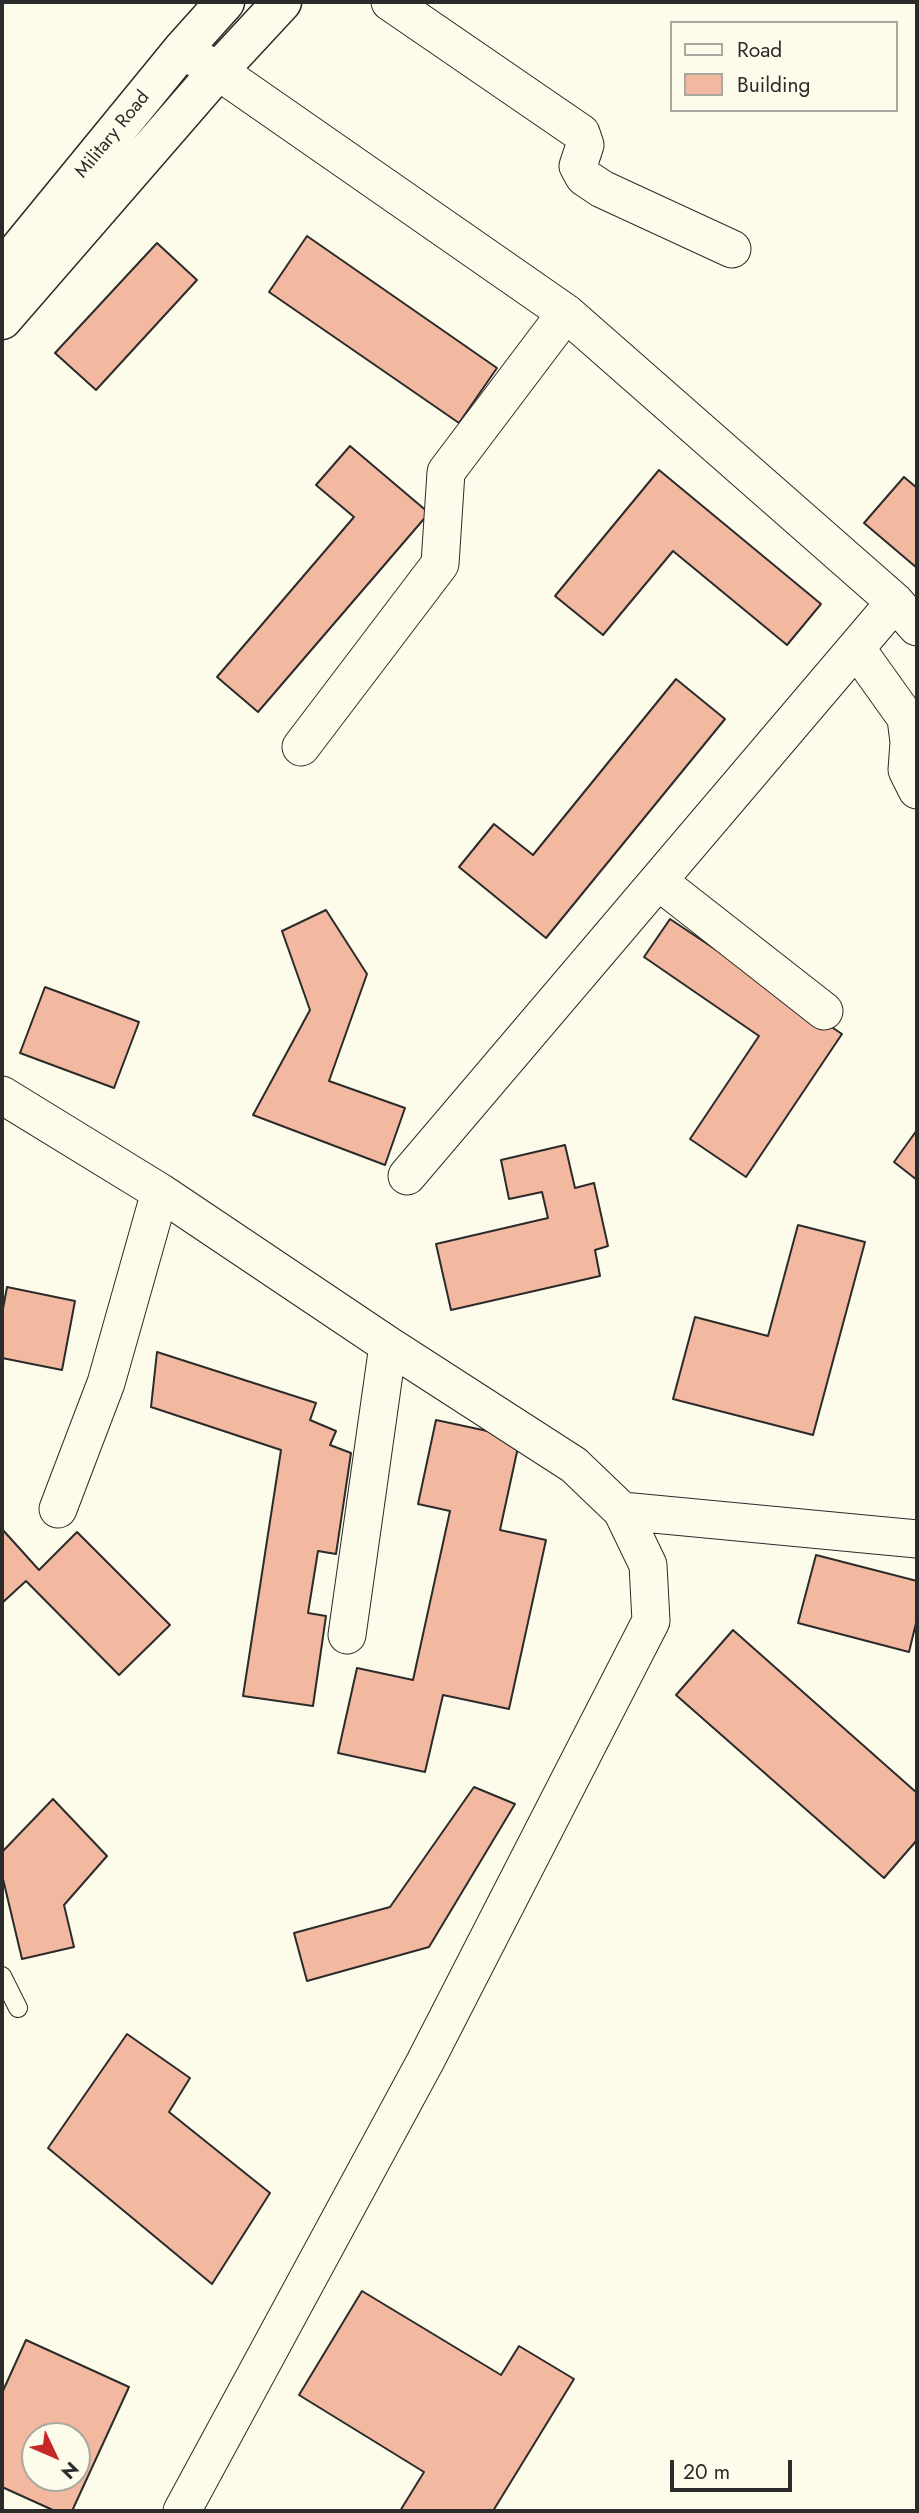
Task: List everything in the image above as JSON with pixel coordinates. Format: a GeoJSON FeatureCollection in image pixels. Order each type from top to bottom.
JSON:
{"type":"FeatureCollection","features":[{"type":"Feature","properties":{"kind":"street","name":"Military Road"},"geometry":{"type":"LineString","coordinates":[[2,270],[90,190],[182,50],[225,2]]}},
{"type":"Feature","properties":{"kind":"street"},"geometry":{"type":"LineString","coordinates":[[2,320],[90,190],[218,71],[282,2]]}},
{"type":"Feature","properties":{"kind":"street"},"geometry":{"type":"LineString","coordinates":[[390,2],[581,133],[585,145],[578,166],[584,177],[602,189],[732,249]]}},
{"type":"Feature","properties":{"kind":"street"},"geometry":{"type":"LineString","coordinates":[[182,50],[218,71],[566,313],[906,614],[856,648],[407,1176]]}},
{"type":"Feature","properties":{"kind":"street"},"geometry":{"type":"LineString","coordinates":[[301,747],[440,564],[446,472],[566,313]]}},
{"type":"Feature","properties":{"kind":"street"},"geometry":{"type":"LineString","coordinates":[[856,648],[906,718],[909,743],[907,770],[917,790]]}},
{"type":"Feature","properties":{"kind":"street"},"geometry":{"type":"LineString","coordinates":[[658,881],[824,1011]]}},
{"type":"Feature","properties":{"kind":"street"},"geometry":{"type":"LineString","coordinates":[[2,1095],[160,1192],[387,1345],[574,1465],[622,1511],[648,1565],[652,1621],[425,2062],[182,2511]]}},
{"type":"Feature","properties":{"kind":"street"},"geometry":{"type":"LineString","coordinates":[[58,1509],[106,1383],[160,1192]]}},
{"type":"Feature","properties":{"kind":"street"},"geometry":{"type":"LineString","coordinates":[[347,1635],[387,1345]]}},
{"type":"Feature","properties":{"kind":"street"},"geometry":{"type":"LineString","coordinates":[[622,1511],[917,1539]]}},
{"type":"Feature","properties":{"kind":"lane"},"geometry":{"type":"LineString","coordinates":[[2,1976],[18,2008]]}},
{"type":"Feature","properties":{"kind":"building"},"geometry":{"type":"Polygon","coordinates":[[[307,236],[497,368],[459,423],[269,292],[307,236]]]}},
{"type":"Feature","properties":{"kind":"building"},"geometry":{"type":"Polygon","coordinates":[[[157,243],[197,280],[96,390],[55,353],[157,243]]]}},
{"type":"Feature","properties":{"kind":"building"},"geometry":{"type":"Polygon","coordinates":[[[350,446],[429,513],[258,712],[217,677],[354,517],[316,485],[350,446]]]}},
{"type":"Feature","properties":{"kind":"building"},"geometry":{"type":"Polygon","coordinates":[[[659,470],[821,604],[787,645],[673,551],[603,635],[555,596],[659,470]]]}},
{"type":"Feature","properties":{"kind":"building"},"geometry":{"type":"Polygon","coordinates":[[[904,477],[917,488],[917,568],[864,523],[904,477]]]}},
{"type":"Feature","properties":{"kind":"building"},"geometry":{"type":"Polygon","coordinates":[[[676,679],[725,719],[546,938],[459,867],[494,824],[533,855],[676,679]]]}},
{"type":"Feature","properties":{"kind":"building"},"geometry":{"type":"Polygon","coordinates":[[[326,910],[367,974],[329,1081],[405,1108],[385,1165],[253,1115],[310,1010],[282,931],[326,910]]]}},
{"type":"Feature","properties":{"kind":"building"},"geometry":{"type":"Polygon","coordinates":[[[670,919],[842,1034],[746,1177],[690,1139],[759,1036],[644,957],[670,919]]]}},
{"type":"Feature","properties":{"kind":"building"},"geometry":{"type":"Polygon","coordinates":[[[45,987],[139,1022],[114,1088],[20,1053],[45,987]]]}},
{"type":"Feature","properties":{"kind":"building"},"geometry":{"type":"Polygon","coordinates":[[[917,1130],[917,1180],[894,1162],[917,1130]]]}},
{"type":"Feature","properties":{"kind":"building"},"geometry":{"type":"Polygon","coordinates":[[[565,1145],[575,1188],[594,1183],[608,1246],[595,1250],[600,1276],[451,1310],[436,1244],[548,1218],[542,1192],[509,1199],[501,1160],[565,1145]]]}},
{"type":"Feature","properties":{"kind":"building"},"geometry":{"type":"Polygon","coordinates":[[[798,1225],[865,1242],[813,1435],[673,1399],[695,1317],[768,1336],[798,1225]]]}},
{"type":"Feature","properties":{"kind":"building"},"geometry":{"type":"Polygon","coordinates":[[[7,1287],[75,1301],[62,1370],[2,1358],[2,1314],[7,1287]]]}},
{"type":"Feature","properties":{"kind":"building"},"geometry":{"type":"Polygon","coordinates":[[[157,1352],[316,1403],[310,1420],[336,1431],[330,1445],[351,1453],[336,1554],[318,1551],[308,1613],[326,1616],[313,1706],[243,1696],[281,1450],[151,1407],[157,1352]]]}},
{"type":"Feature","properties":{"kind":"building"},"geometry":{"type":"Polygon","coordinates":[[[436,1420],[520,1438],[500,1530],[546,1540],[509,1709],[443,1695],[425,1772],[338,1753],[357,1668],[413,1680],[450,1511],[418,1504],[436,1420]]]}},
{"type":"Feature","properties":{"kind":"building"},"geometry":{"type":"Polygon","coordinates":[[[2,1529],[39,1570],[77,1532],[170,1625],[119,1675],[26,1581],[2,1603],[2,1529]]]}},
{"type":"Feature","properties":{"kind":"building"},"geometry":{"type":"Polygon","coordinates":[[[816,1555],[917,1581],[917,1619],[909,1652],[798,1623],[816,1555]]]}},
{"type":"Feature","properties":{"kind":"building"},"geometry":{"type":"Polygon","coordinates":[[[733,1630],[917,1793],[917,1840],[884,1878],[676,1695],[733,1630]]]}},
{"type":"Feature","properties":{"kind":"building"},"geometry":{"type":"Polygon","coordinates":[[[474,1787],[515,1804],[429,1947],[307,1981],[294,1933],[390,1907],[474,1787]]]}},
{"type":"Feature","properties":{"kind":"building"},"geometry":{"type":"Polygon","coordinates":[[[53,1799],[107,1856],[64,1905],[74,1947],[22,1959],[3,1879],[3,1851],[53,1799]]]}},
{"type":"Feature","properties":{"kind":"building"},"geometry":{"type":"Polygon","coordinates":[[[127,2034],[190,2078],[169,2112],[270,2193],[212,2284],[48,2148],[127,2034]]]}},
{"type":"Feature","properties":{"kind":"building"},"geometry":{"type":"Polygon","coordinates":[[[362,2291],[501,2375],[519,2346],[574,2379],[493,2511],[400,2511],[424,2472],[299,2395],[362,2291]]]}},
{"type":"Feature","properties":{"kind":"building"},"geometry":{"type":"Polygon","coordinates":[[[26,2340],[129,2387],[91,2470],[91,2422],[21,2422],[21,2492],[81,2492],[72,2511],[55,2511],[2,2487],[2,2393],[26,2340]]]}}]}
